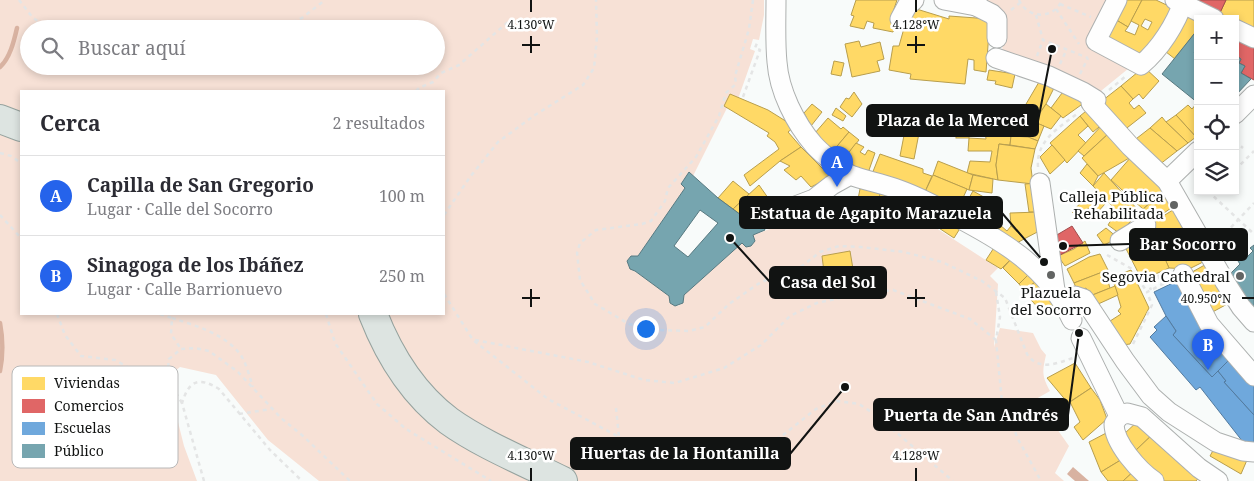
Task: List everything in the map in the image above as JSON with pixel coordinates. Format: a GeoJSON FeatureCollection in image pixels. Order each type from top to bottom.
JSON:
{"type":"FeatureCollection","features":[{"type":"Feature","properties":{"kind":"main road"},"geometry":{"type":"LineString","coordinates":[[0,119],[20,127]]}},
{"type":"Feature","properties":{"kind":"main road"},"geometry":{"type":"LineString","coordinates":[[373,315],[391,353],[405,375],[441,414],[468,433],[564,481]]}},
{"type":"Feature","properties":{"kind":"street"},"geometry":{"type":"LineString","coordinates":[[776,0],[777,62],[787,100],[800,125],[815,146],[850,175],[896,188],[923,200],[987,232],[1010,247],[1058,295],[1072,320]]}},
{"type":"Feature","properties":{"kind":"street"},"geometry":{"type":"LineString","coordinates":[[900,19],[907,6],[914,0]]}},
{"type":"Feature","properties":{"kind":"street"},"geometry":{"type":"LineString","coordinates":[[944,0],[977,3],[997,19],[997,38]]}},
{"type":"Feature","properties":{"kind":"street"},"geometry":{"type":"LineString","coordinates":[[1117,0],[1096,41],[1141,65],[1152,55],[1178,16],[1180,1],[1206,15]]}},
{"type":"Feature","properties":{"kind":"street"},"geometry":{"type":"LineString","coordinates":[[1239,31],[1254,38]]}},
{"type":"Feature","properties":{"kind":"street"},"geometry":{"type":"LineString","coordinates":[[996,58],[1049,76],[1083,92],[1093,101],[1130,146],[1167,182],[1177,206],[1210,255],[1241,307],[1254,322]]}},
{"type":"Feature","properties":{"kind":"street"},"geometry":{"type":"LineString","coordinates":[[1239,110],[1254,95]]}},
{"type":"Feature","properties":{"kind":"street"},"geometry":{"type":"LineString","coordinates":[[1167,182],[1194,155]]}},
{"type":"Feature","properties":{"kind":"street"},"geometry":{"type":"LineString","coordinates":[[772,215],[814,199],[832,184],[850,175]]}},
{"type":"Feature","properties":{"kind":"street"},"geometry":{"type":"LineString","coordinates":[[1040,183],[1058,295]]}},
{"type":"Feature","properties":{"kind":"street"},"geometry":{"type":"LineString","coordinates":[[1120,241],[1146,225]]}},
{"type":"Feature","properties":{"kind":"street"},"geometry":{"type":"LineString","coordinates":[[1183,274],[1209,324],[1254,376]]}},
{"type":"Feature","properties":{"kind":"street"},"geometry":{"type":"LineString","coordinates":[[1058,295],[1076,296],[1084,299],[1124,361],[1151,396],[1169,412],[1216,442],[1243,451],[1254,452]]}},
{"type":"Feature","properties":{"kind":"street"},"geometry":{"type":"LineString","coordinates":[[1084,346],[1119,416]]}},
{"type":"Feature","properties":{"kind":"street"},"geometry":{"type":"LineString","coordinates":[[1154,481],[1130,457],[1116,435],[1114,424],[1119,416],[1127,413],[1142,417],[1199,468],[1218,481]]}},
{"type":"Feature","properties":{"kind":"path"},"geometry":{"type":"LineString","coordinates":[[18,0],[37,20]]}},
{"type":"Feature","properties":{"kind":"path"},"geometry":{"type":"LineString","coordinates":[[298,20],[325,0]]}},
{"type":"Feature","properties":{"kind":"path"},"geometry":{"type":"LineString","coordinates":[[445,214],[470,177],[498,142],[535,115],[583,85],[594,68],[597,37],[596,0]]}},
{"type":"Feature","properties":{"kind":"path"},"geometry":{"type":"LineString","coordinates":[[753,0],[750,29],[735,76],[736,84],[726,93],[719,116],[696,157],[668,188],[665,201],[656,214],[651,221],[642,224],[596,230],[580,243],[577,252],[580,280],[595,304],[630,324],[656,330],[689,331],[705,327],[730,304],[758,284],[785,271],[802,266],[820,252],[838,246],[861,247],[904,252],[942,262],[982,281],[1005,298],[1027,354],[1031,360],[1040,364],[1049,366],[1084,346]]}},
{"type":"Feature","properties":{"kind":"path"},"geometry":{"type":"LineString","coordinates":[[1019,0],[1024,9],[1036,15],[1050,13],[1061,2],[1105,24]]}},
{"type":"Feature","properties":{"kind":"path"},"geometry":{"type":"LineString","coordinates":[[1056,9],[1088,58]]}},
{"type":"Feature","properties":{"kind":"path"},"geometry":{"type":"LineString","coordinates":[[1036,15],[1043,40],[1088,58]]}},
{"type":"Feature","properties":{"kind":"path"},"geometry":{"type":"LineString","coordinates":[[445,71],[459,65],[509,21]]}},
{"type":"Feature","properties":{"kind":"path"},"geometry":{"type":"LineString","coordinates":[[743,97],[760,50],[755,48],[757,43],[761,44]]}},
{"type":"Feature","properties":{"kind":"path"},"geometry":{"type":"LineString","coordinates":[[1058,70],[1066,50]]}},
{"type":"Feature","properties":{"kind":"path"},"geometry":{"type":"LineString","coordinates":[[1078,79],[1088,58]]}},
{"type":"Feature","properties":{"kind":"path"},"geometry":{"type":"LineString","coordinates":[[1040,183],[1039,152],[1046,139],[1141,65]]}},
{"type":"Feature","properties":{"kind":"path"},"geometry":{"type":"LineString","coordinates":[[417,90],[433,82],[439,75]]}},
{"type":"Feature","properties":{"kind":"path"},"geometry":{"type":"LineString","coordinates":[[1239,144],[1243,148]]}},
{"type":"Feature","properties":{"kind":"path"},"geometry":{"type":"LineString","coordinates":[[1239,166],[1254,151]]}},
{"type":"Feature","properties":{"kind":"path"},"geometry":{"type":"LineString","coordinates":[[0,153],[11,156],[20,162]]}},
{"type":"Feature","properties":{"kind":"path"},"geometry":{"type":"LineString","coordinates":[[1212,195],[1254,234]]}},
{"type":"Feature","properties":{"kind":"path"},"geometry":{"type":"LineString","coordinates":[[1210,255],[1254,203]]}},
{"type":"Feature","properties":{"kind":"path"},"geometry":{"type":"LineString","coordinates":[[834,204],[834,210]]}},
{"type":"Feature","properties":{"kind":"path"},"geometry":{"type":"LineString","coordinates":[[0,215],[20,237]]}},
{"type":"Feature","properties":{"kind":"path"},"geometry":{"type":"LineString","coordinates":[[1107,255],[1132,269],[1147,292],[1152,305],[1124,361]]}},
{"type":"Feature","properties":{"kind":"path"},"geometry":{"type":"LineString","coordinates":[[1147,292],[1183,274]]}},
{"type":"Feature","properties":{"kind":"path"},"geometry":{"type":"LineString","coordinates":[[1158,275],[1162,284]]}},
{"type":"Feature","properties":{"kind":"path"},"geometry":{"type":"LineString","coordinates":[[1147,280],[1152,290]]}},
{"type":"Feature","properties":{"kind":"path"},"geometry":{"type":"LineString","coordinates":[[473,340],[588,362],[644,380],[676,383],[724,368],[761,345],[790,316],[817,303],[858,294],[893,290],[970,319],[996,340]]}},
{"type":"Feature","properties":{"kind":"path"},"geometry":{"type":"LineString","coordinates":[[995,290],[1000,317],[996,340],[1002,402],[1019,441],[1041,481]]}},
{"type":"Feature","properties":{"kind":"path"},"geometry":{"type":"LineString","coordinates":[[445,296],[473,340],[548,399],[676,465],[709,467],[750,455],[783,435],[816,409],[837,401],[859,404],[876,415],[953,481]]}},
{"type":"Feature","properties":{"kind":"path"},"geometry":{"type":"LineString","coordinates":[[58,315],[65,335],[81,356],[115,360],[126,366]]}},
{"type":"Feature","properties":{"kind":"path"},"geometry":{"type":"LineString","coordinates":[[163,315],[210,332],[229,343],[242,358],[254,390]]}},
{"type":"Feature","properties":{"kind":"path"},"geometry":{"type":"LineString","coordinates":[[326,315],[335,343],[377,404],[406,429],[491,481]]}},
{"type":"Feature","properties":{"kind":"path"},"geometry":{"type":"LineString","coordinates":[[172,318],[171,334],[181,349]]}},
{"type":"Feature","properties":{"kind":"path"},"geometry":{"type":"LineString","coordinates":[[169,366],[170,359],[181,349],[195,348],[209,351],[238,372],[271,408],[350,481]]}},
{"type":"Feature","properties":{"kind":"path"},"geometry":{"type":"LineString","coordinates":[[182,403],[186,391],[191,385],[200,381],[209,383],[219,389],[270,450],[302,481]]}},
{"type":"Feature","properties":{"kind":"path"},"geometry":{"type":"LineString","coordinates":[[178,396],[182,403],[204,481]]}},
{"type":"Feature","properties":{"kind":"path"},"geometry":{"type":"LineString","coordinates":[[239,414],[271,408]]}},
{"type":"Feature","properties":{"kind":"path"},"geometry":{"type":"LineString","coordinates":[[616,408],[619,437]]}},
{"type":"Feature","properties":{"kind":"shaded area"},"geometry":{"type":"Polygon","coordinates":[[[0,0],[764,0],[764,15],[759,40],[753,39],[750,49],[755,51],[738,99],[730,95],[724,105],[727,108],[693,176],[689,172],[681,183],[685,188],[638,256],[629,258],[629,267],[669,296],[672,304],[678,306],[683,303],[684,295],[742,243],[746,247],[751,246],[755,241],[753,235],[827,209],[828,218],[840,217],[840,209],[921,217],[917,222],[920,227],[925,229],[930,224],[998,268],[990,276],[998,284],[994,347],[1000,328],[1033,333],[1046,355],[1044,374],[1050,391],[1036,399],[1069,446],[1055,473],[1064,481],[319,481],[268,440],[216,375],[180,367],[178,369],[178,366],[12,366],[12,468],[178,468],[178,422],[184,446],[197,481],[0,481],[0,0]]]}},
{"type":"Feature","properties":{"kind":"shaded area"},"geometry":{"type":"Polygon","coordinates":[[[982,0],[1114,0],[1134,64],[1096,95],[1002,54],[1004,16],[982,0]]]}},
{"type":"Feature","properties":{"kind":"shaded area"},"geometry":{"type":"Polygon","coordinates":[[[1073,467],[1089,481],[1075,481],[1067,474],[1073,467]]]}},
{"type":"Feature","properties":{"kind":"building: Viviendas"},"geometry":{"type":"Polygon","coordinates":[[[856,0],[897,0],[891,18],[898,21],[893,32],[873,28],[874,23],[867,21],[864,29],[850,26],[854,16],[851,15],[856,0]]]}},
{"type":"Feature","properties":{"kind":"building: Viviendas"},"geometry":{"type":"Polygon","coordinates":[[[1123,0],[1142,0],[1128,27],[1113,18],[1123,0]]]}},
{"type":"Feature","properties":{"kind":"building: Viviendas"},"geometry":{"type":"Polygon","coordinates":[[[1142,0],[1156,0],[1175,9],[1139,58],[1103,39],[1113,18],[1128,27],[1125,31],[1135,35],[1139,25],[1131,21],[1142,0]],[[1145,19],[1141,26],[1148,30],[1152,22],[1145,19]]]}},
{"type":"Feature","properties":{"kind":"building: Viviendas"},"geometry":{"type":"Polygon","coordinates":[[[1226,0],[1254,0],[1254,32],[1239,25],[1239,15],[1219,15],[1226,0]]]}},
{"type":"Feature","properties":{"kind":"building: Viviendas"},"geometry":{"type":"Polygon","coordinates":[[[910,7],[949,19],[949,16],[990,19],[986,72],[974,70],[974,60],[968,59],[965,84],[910,79],[911,74],[889,70],[893,46],[899,46],[910,7]]]}},
{"type":"Feature","properties":{"kind":"building: Viviendas"},"geometry":{"type":"Polygon","coordinates":[[[1187,11],[1194,16],[1194,34],[1175,59],[1161,48],[1187,11]]]}},
{"type":"Feature","properties":{"kind":"building: Viviendas"},"geometry":{"type":"Polygon","coordinates":[[[859,41],[861,47],[880,42],[884,59],[877,61],[880,71],[852,77],[845,44],[859,41]]]}},
{"type":"Feature","properties":{"kind":"building: Viviendas"},"geometry":{"type":"Polygon","coordinates":[[[834,61],[844,63],[841,76],[831,74],[834,61]]]}},
{"type":"Feature","properties":{"kind":"building: Viviendas"},"geometry":{"type":"Polygon","coordinates":[[[1144,67],[1159,81],[1143,99],[1139,94],[1133,99],[1121,86],[1144,67]]]}},
{"type":"Feature","properties":{"kind":"building: Viviendas"},"geometry":{"type":"Polygon","coordinates":[[[989,70],[1015,74],[1012,88],[995,84],[996,81],[987,80],[989,70]]]}},
{"type":"Feature","properties":{"kind":"building: Viviendas"},"geometry":{"type":"Polygon","coordinates":[[[1039,82],[1055,86],[1034,122],[1019,116],[1039,82]]]}},
{"type":"Feature","properties":{"kind":"building: Viviendas"},"geometry":{"type":"Polygon","coordinates":[[[1121,86],[1133,99],[1129,103],[1134,109],[1139,105],[1146,113],[1123,131],[1098,104],[1121,86]]]}},
{"type":"Feature","properties":{"kind":"building: Viviendas"},"geometry":{"type":"Polygon","coordinates":[[[1065,89],[1088,100],[1063,118],[1051,108],[1065,89]]]}},
{"type":"Feature","properties":{"kind":"building: Viviendas"},"geometry":{"type":"Polygon","coordinates":[[[854,92],[862,104],[852,117],[840,107],[846,98],[849,99],[854,92]]]}},
{"type":"Feature","properties":{"kind":"building: Viviendas"},"geometry":{"type":"Polygon","coordinates":[[[730,94],[768,110],[784,120],[793,128],[788,132],[801,147],[780,161],[750,186],[744,175],[779,149],[775,142],[767,136],[769,133],[724,106],[730,94]]]}},
{"type":"Feature","properties":{"kind":"building: Viviendas"},"geometry":{"type":"Polygon","coordinates":[[[812,104],[822,112],[811,126],[804,113],[812,104]]]}},
{"type":"Feature","properties":{"kind":"building: Viviendas"},"geometry":{"type":"Polygon","coordinates":[[[1046,104],[1061,116],[1051,129],[1034,122],[1046,104]]]}},
{"type":"Feature","properties":{"kind":"building: Viviendas"},"geometry":{"type":"Polygon","coordinates":[[[1188,105],[1192,109],[1194,107],[1194,135],[1176,115],[1188,105]]]}},
{"type":"Feature","properties":{"kind":"building: Viviendas"},"geometry":{"type":"Polygon","coordinates":[[[1091,107],[1104,123],[1093,132],[1080,116],[1091,107]]]}},
{"type":"Feature","properties":{"kind":"building: Viviendas"},"geometry":{"type":"Polygon","coordinates":[[[836,108],[846,116],[843,121],[832,115],[836,108]]]}},
{"type":"Feature","properties":{"kind":"building: Viviendas"},"geometry":{"type":"Polygon","coordinates":[[[1176,115],[1194,135],[1194,138],[1188,143],[1166,122],[1176,115]]]}},
{"type":"Feature","properties":{"kind":"building: Viviendas"},"geometry":{"type":"Polygon","coordinates":[[[1019,116],[1044,126],[1038,141],[1028,137],[1006,135],[1006,121],[1016,121],[1019,116]]]}},
{"type":"Feature","properties":{"kind":"building: Viviendas"},"geometry":{"type":"Polygon","coordinates":[[[1080,116],[1088,126],[1078,135],[1086,143],[1067,163],[1050,143],[1080,116]]]}},
{"type":"Feature","properties":{"kind":"building: Viviendas"},"geometry":{"type":"Polygon","coordinates":[[[1162,117],[1188,143],[1177,151],[1150,128],[1162,117]]]}},
{"type":"Feature","properties":{"kind":"building: Viviendas"},"geometry":{"type":"Polygon","coordinates":[[[828,118],[841,129],[843,127],[849,132],[833,151],[815,133],[828,118]]]}},
{"type":"Feature","properties":{"kind":"building: Viviendas"},"geometry":{"type":"Polygon","coordinates":[[[1006,121],[1006,135],[1011,136],[1010,145],[999,144],[996,165],[998,180],[967,173],[970,161],[990,162],[992,151],[968,151],[969,138],[986,139],[985,129],[969,130],[969,122],[1006,121]]]}},
{"type":"Feature","properties":{"kind":"building: Viviendas"},"geometry":{"type":"Polygon","coordinates":[[[956,122],[969,122],[969,138],[956,138],[956,122]]]}},
{"type":"Feature","properties":{"kind":"building: Viviendas"},"geometry":{"type":"Polygon","coordinates":[[[1104,123],[1108,134],[1084,156],[1078,151],[1104,123]]]}},
{"type":"Feature","properties":{"kind":"building: Viviendas"},"geometry":{"type":"Polygon","coordinates":[[[906,125],[920,128],[914,159],[900,156],[906,125]]]}},
{"type":"Feature","properties":{"kind":"building: Viviendas"},"geometry":{"type":"Polygon","coordinates":[[[1150,128],[1177,151],[1159,165],[1132,142],[1150,128]]]}},
{"type":"Feature","properties":{"kind":"building: Viviendas"},"geometry":{"type":"Polygon","coordinates":[[[849,132],[859,140],[843,160],[833,151],[849,132]]]}},
{"type":"Feature","properties":{"kind":"building: Viviendas"},"geometry":{"type":"Polygon","coordinates":[[[1108,134],[1131,157],[1098,176],[1082,158],[1108,134]]]}},
{"type":"Feature","properties":{"kind":"building: Viviendas"},"geometry":{"type":"Polygon","coordinates":[[[1011,136],[1028,137],[1038,141],[1035,149],[1010,145],[1011,136]]]}},
{"type":"Feature","properties":{"kind":"building: Viviendas"},"geometry":{"type":"Polygon","coordinates":[[[856,143],[864,147],[860,152],[865,155],[868,150],[875,153],[868,173],[843,160],[856,143]]]}},
{"type":"Feature","properties":{"kind":"building: Viviendas"},"geometry":{"type":"Polygon","coordinates":[[[999,144],[1035,149],[1031,168],[1033,184],[998,180],[996,165],[999,144]]]}},
{"type":"Feature","properties":{"kind":"building: Viviendas"},"geometry":{"type":"Polygon","coordinates":[[[1052,145],[1065,160],[1050,174],[1040,157],[1052,145]]]}},
{"type":"Feature","properties":{"kind":"building: Viviendas"},"geometry":{"type":"Polygon","coordinates":[[[801,147],[831,177],[811,187],[801,176],[796,180],[784,170],[790,166],[780,161],[801,147]]]}},
{"type":"Feature","properties":{"kind":"building: Viviendas"},"geometry":{"type":"Polygon","coordinates":[[[880,154],[923,169],[923,173],[932,176],[924,194],[872,174],[880,154]]]}},
{"type":"Feature","properties":{"kind":"building: Viviendas"},"geometry":{"type":"Polygon","coordinates":[[[1131,157],[1163,191],[1143,209],[1111,180],[1131,157]]]}},
{"type":"Feature","properties":{"kind":"building: Viviendas"},"geometry":{"type":"Polygon","coordinates":[[[938,161],[973,175],[969,190],[933,175],[938,161]]]}},
{"type":"Feature","properties":{"kind":"building: Viviendas"},"geometry":{"type":"Polygon","coordinates":[[[1087,164],[1098,176],[1093,186],[1080,173],[1087,164]]]}},
{"type":"Feature","properties":{"kind":"building: Viviendas"},"geometry":{"type":"Polygon","coordinates":[[[1104,173],[1140,212],[1119,233],[1108,225],[1113,217],[1114,208],[1093,186],[1104,173]]]}},
{"type":"Feature","properties":{"kind":"building: Viviendas"},"geometry":{"type":"Polygon","coordinates":[[[933,175],[967,189],[958,209],[924,194],[933,175]]]}},
{"type":"Feature","properties":{"kind":"building: Viviendas"},"geometry":{"type":"Polygon","coordinates":[[[973,175],[993,179],[992,193],[969,190],[973,175]]]}},
{"type":"Feature","properties":{"kind":"building: Viviendas"},"geometry":{"type":"Polygon","coordinates":[[[733,181],[749,194],[733,209],[718,198],[733,181]]]}},
{"type":"Feature","properties":{"kind":"building: Viviendas"},"geometry":{"type":"Polygon","coordinates":[[[1037,183],[1040,212],[1029,212],[1025,184],[1037,183]]]}},
{"type":"Feature","properties":{"kind":"building: Viviendas"},"geometry":{"type":"Polygon","coordinates":[[[861,184],[881,190],[877,208],[857,204],[861,184]]]}},
{"type":"Feature","properties":{"kind":"building: Viviendas"},"geometry":{"type":"Polygon","coordinates":[[[759,185],[773,205],[745,218],[733,209],[759,185]]]}},
{"type":"Feature","properties":{"kind":"building: Viviendas"},"geometry":{"type":"Polygon","coordinates":[[[881,190],[903,196],[899,210],[877,206],[881,190]]]}},
{"type":"Feature","properties":{"kind":"building: Viviendas"},"geometry":{"type":"Polygon","coordinates":[[[973,191],[1000,206],[991,228],[960,214],[973,191]]]}},
{"type":"Feature","properties":{"kind":"building: Viviendas"},"geometry":{"type":"Polygon","coordinates":[[[1163,191],[1174,206],[1148,224],[1140,212],[1163,191]]]}},
{"type":"Feature","properties":{"kind":"building: Viviendas"},"geometry":{"type":"Polygon","coordinates":[[[1094,193],[1105,204],[1095,215],[1088,208],[1078,218],[1072,212],[1089,194],[1091,197],[1094,193]]]}},
{"type":"Feature","properties":{"kind":"building: Viviendas"},"geometry":{"type":"Polygon","coordinates":[[[903,196],[923,205],[919,215],[899,210],[903,196]]]}},
{"type":"Feature","properties":{"kind":"building: Viviendas"},"geometry":{"type":"Polygon","coordinates":[[[923,205],[964,222],[954,238],[919,215],[923,205]]]}},
{"type":"Feature","properties":{"kind":"building: Viviendas"},"geometry":{"type":"Polygon","coordinates":[[[1176,208],[1207,260],[1189,269],[1169,268],[1149,225],[1176,208]]]}},
{"type":"Feature","properties":{"kind":"building: Viviendas"},"geometry":{"type":"Polygon","coordinates":[[[1040,212],[1043,229],[1024,239],[1011,226],[1010,213],[1040,212]]]}},
{"type":"Feature","properties":{"kind":"building: Viviendas"},"geometry":{"type":"Polygon","coordinates":[[[995,218],[1000,221],[1000,225],[1007,231],[1011,226],[1024,239],[1015,244],[991,228],[995,218]]]}},
{"type":"Feature","properties":{"kind":"building: Viviendas"},"geometry":{"type":"Polygon","coordinates":[[[1149,225],[1158,245],[1145,250],[1150,258],[1162,252],[1169,268],[1142,280],[1122,241],[1149,225]]]}},
{"type":"Feature","properties":{"kind":"building: Viviendas"},"geometry":{"type":"Polygon","coordinates":[[[1106,228],[1118,238],[1104,245],[1097,235],[1106,228]]]}},
{"type":"Feature","properties":{"kind":"building: Viviendas"},"geometry":{"type":"Polygon","coordinates":[[[1085,241],[1090,253],[1065,266],[1058,256],[1074,249],[1085,241]]]}},
{"type":"Feature","properties":{"kind":"building: Viviendas"},"geometry":{"type":"Polygon","coordinates":[[[997,243],[1014,256],[1001,269],[986,260],[997,243]]]}},
{"type":"Feature","properties":{"kind":"building: Viviendas"},"geometry":{"type":"Polygon","coordinates":[[[850,251],[854,275],[825,280],[822,256],[850,251]]]}},
{"type":"Feature","properties":{"kind":"building: Viviendas"},"geometry":{"type":"Polygon","coordinates":[[[1100,254],[1108,270],[1074,283],[1067,269],[1089,257],[1100,254]]]}},
{"type":"Feature","properties":{"kind":"building: Viviendas"},"geometry":{"type":"Polygon","coordinates":[[[1014,256],[1031,272],[1019,284],[1003,268],[1014,256]]]}},
{"type":"Feature","properties":{"kind":"building: Viviendas"},"geometry":{"type":"Polygon","coordinates":[[[1210,262],[1231,302],[1207,315],[1185,276],[1210,262]]]}},
{"type":"Feature","properties":{"kind":"building: Viviendas"},"geometry":{"type":"Polygon","coordinates":[[[1131,270],[1149,308],[1130,344],[1122,345],[1107,323],[1121,314],[1118,311],[1121,307],[1112,277],[1131,270]]]}},
{"type":"Feature","properties":{"kind":"building: Viviendas"},"geometry":{"type":"Polygon","coordinates":[[[1105,271],[1110,288],[1090,296],[1086,288],[1078,292],[1074,283],[1105,271]]]}},
{"type":"Feature","properties":{"kind":"building: Viviendas"},"geometry":{"type":"Polygon","coordinates":[[[1031,272],[1038,280],[1024,290],[1019,284],[1031,272]]]}},
{"type":"Feature","properties":{"kind":"building: Viviendas"},"geometry":{"type":"Polygon","coordinates":[[[1038,280],[1046,288],[1036,295],[1030,286],[1038,280]]]}},
{"type":"Feature","properties":{"kind":"building: Viviendas"},"geometry":{"type":"Polygon","coordinates":[[[1115,286],[1118,295],[1096,305],[1090,296],[1115,286]]]}},
{"type":"Feature","properties":{"kind":"building: Viviendas"},"geometry":{"type":"Polygon","coordinates":[[[1046,288],[1059,306],[1046,316],[1030,299],[1046,288]]]}},
{"type":"Feature","properties":{"kind":"building: Viviendas"},"geometry":{"type":"Polygon","coordinates":[[[1075,363],[1091,388],[1068,403],[1047,378],[1075,363]]]}},
{"type":"Feature","properties":{"kind":"building: Viviendas"},"geometry":{"type":"Polygon","coordinates":[[[1091,388],[1100,400],[1107,419],[1083,440],[1074,427],[1080,422],[1070,402],[1091,388]]]}},
{"type":"Feature","properties":{"kind":"building: Viviendas"},"geometry":{"type":"Polygon","coordinates":[[[1139,420],[1154,433],[1134,452],[1123,435],[1139,420]]]}},
{"type":"Feature","properties":{"kind":"building: Viviendas"},"geometry":{"type":"Polygon","coordinates":[[[1110,431],[1124,458],[1101,472],[1089,442],[1110,431]]]}},
{"type":"Feature","properties":{"kind":"building: Viviendas"},"geometry":{"type":"Polygon","coordinates":[[[1154,433],[1203,473],[1196,481],[1162,481],[1134,452],[1154,433]]]}},
{"type":"Feature","properties":{"kind":"building: Viviendas"},"geometry":{"type":"Polygon","coordinates":[[[1216,445],[1247,460],[1241,474],[1210,456],[1216,445]]]}},
{"type":"Feature","properties":{"kind":"building: Viviendas"},"geometry":{"type":"Polygon","coordinates":[[[1124,458],[1134,471],[1123,481],[1108,481],[1101,472],[1124,458]]]}},
{"type":"Feature","properties":{"kind":"building: Viviendas"},"geometry":{"type":"Polygon","coordinates":[[[1134,471],[1145,481],[1123,481],[1134,471]]]}},
{"type":"Feature","properties":{"kind":"building: Comercios"},"geometry":{"type":"Polygon","coordinates":[[[1192,0],[1226,0],[1219,15],[1192,0]]]}},
{"type":"Feature","properties":{"kind":"building: Comercios"},"geometry":{"type":"Polygon","coordinates":[[[1240,36],[1254,44],[1254,80],[1241,73],[1245,66],[1239,63],[1241,59],[1239,58],[1240,36]]]}},
{"type":"Feature","properties":{"kind":"building: Comercios"},"geometry":{"type":"Polygon","coordinates":[[[1072,226],[1083,243],[1058,256],[1050,239],[1072,226]]]}},
{"type":"Feature","properties":{"kind":"building: Escuelas"},"geometry":{"type":"Polygon","coordinates":[[[1181,279],[1233,356],[1212,377],[1173,335],[1176,331],[1154,292],[1181,279]]]}},
{"type":"Feature","properties":{"kind":"building: Escuelas"},"geometry":{"type":"Polygon","coordinates":[[[1166,316],[1176,331],[1173,335],[1212,377],[1218,371],[1226,381],[1224,382],[1254,415],[1254,445],[1243,442],[1200,387],[1196,390],[1150,337],[1157,330],[1154,327],[1166,316]]]}},
{"type":"Feature","properties":{"kind":"building: Escuelas"},"geometry":{"type":"Polygon","coordinates":[[[1233,356],[1254,381],[1254,415],[1224,382],[1226,381],[1218,371],[1233,356]]]}},
{"type":"Feature","properties":{"kind":"building: Público"},"geometry":{"type":"Polygon","coordinates":[[[1194,34],[1194,100],[1162,74],[1194,34]]]}},
{"type":"Feature","properties":{"kind":"building: Público"},"geometry":{"type":"Polygon","coordinates":[[[1239,63],[1245,66],[1241,73],[1251,79],[1239,92],[1239,63]]]}},
{"type":"Feature","properties":{"kind":"building: Público"},"geometry":{"type":"Polygon","coordinates":[[[689,172],[718,198],[745,218],[757,213],[765,230],[753,235],[755,241],[751,246],[746,247],[742,243],[684,295],[683,303],[675,306],[670,303],[669,296],[630,269],[627,261],[631,256],[638,256],[685,188],[681,184],[689,172]],[[700,210],[674,246],[688,257],[718,223],[700,210]]]}},
{"type":"Feature","properties":{"kind":"building: Público","name":"Segovia Cathedral"},"geometry":{"type":"Polygon","coordinates":[[[1254,245],[1254,312],[1246,296],[1230,279],[1227,273],[1231,273],[1240,264],[1238,261],[1242,256],[1245,259],[1253,251],[1250,248],[1254,245]]]}},
{"type":"Feature","properties":{"kind":"waterway"},"geometry":{"type":"LineString","coordinates":[[0,67],[9,54],[17,28]]}},
{"type":"Feature","properties":{"kind":"waterway"},"geometry":{"type":"LineString","coordinates":[[0,323],[2,335],[0,371]]}},
{"type":"Feature","properties":{"kind":"place","name":"Plaza de la Merced"},"geometry":{"type":"Point","coordinates":[1052,49]}},
{"type":"Feature","properties":{"kind":"place","name":"Capilla de San Gregorio"},"geometry":{"type":"Point","coordinates":[837,187]}},
{"type":"Feature","properties":{"kind":"place","name":"Calleja Pública Rehabilitada"},"geometry":{"type":"Point","coordinates":[1174,205]}},
{"type":"Feature","properties":{"kind":"place","name":"Casa del Sol"},"geometry":{"type":"Point","coordinates":[730,238]}},
{"type":"Feature","properties":{"kind":"place","name":"Bar Socorro"},"geometry":{"type":"Point","coordinates":[1063,246]}},
{"type":"Feature","properties":{"kind":"place","name":"Estatua de Agapito Marazuela"},"geometry":{"type":"Point","coordinates":[1044,262]}},
{"type":"Feature","properties":{"kind":"place","name":"Plazuela del Socorro"},"geometry":{"type":"Point","coordinates":[1051,275]}},
{"type":"Feature","properties":{"kind":"place","name":"Segovia Cathedral"},"geometry":{"type":"Point","coordinates":[1240,276]}},
{"type":"Feature","properties":{"kind":"place","name":"Puerta de San Andrés"},"geometry":{"type":"Point","coordinates":[1079,333]}},
{"type":"Feature","properties":{"kind":"place","name":"Sinagoga de los Ibáñez"},"geometry":{"type":"Point","coordinates":[1208,370]}},
{"type":"Feature","properties":{"kind":"place","name":"Huertas de la Hontanilla"},"geometry":{"type":"Point","coordinates":[845,387]}}]}
